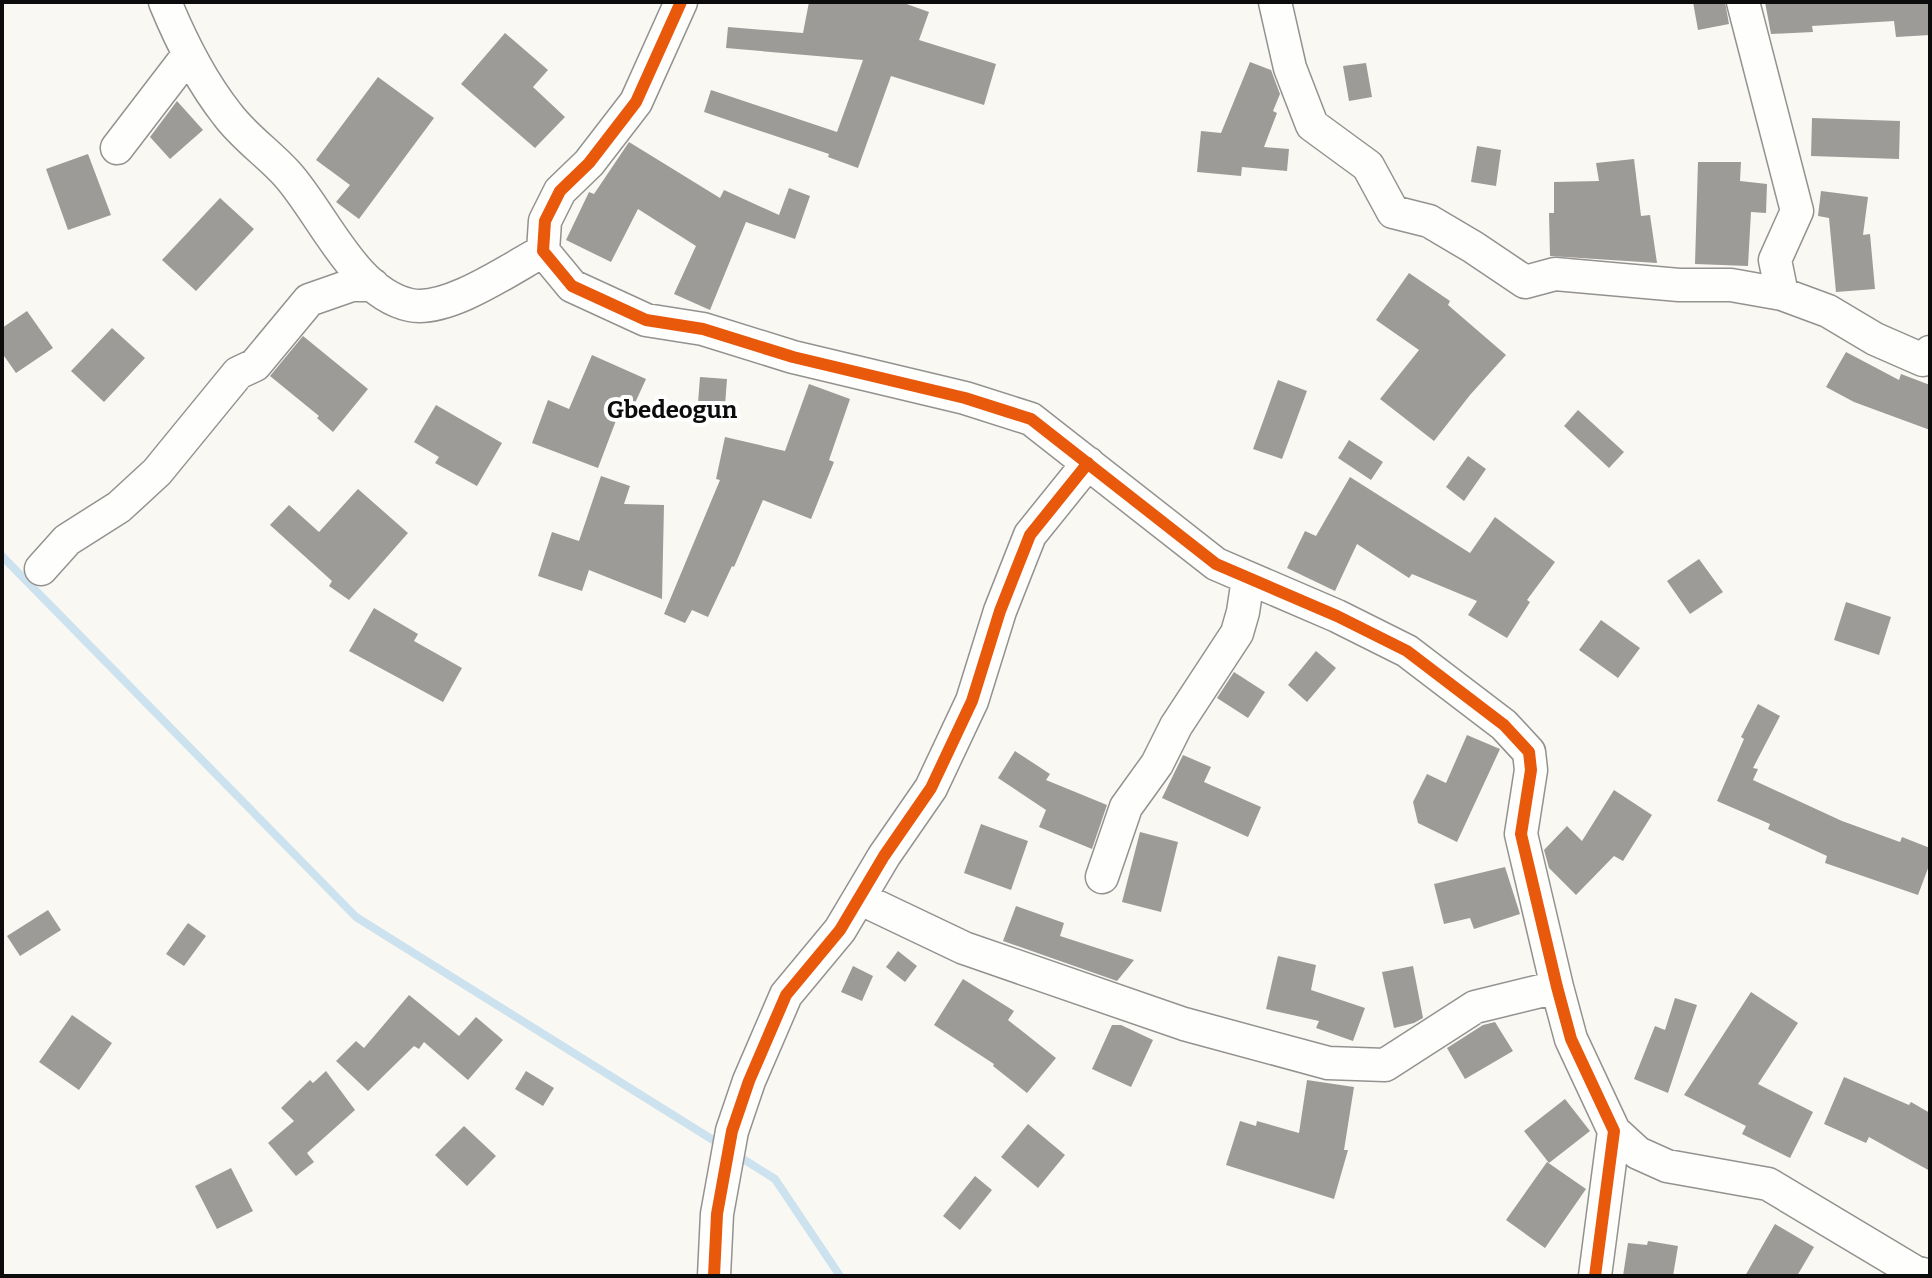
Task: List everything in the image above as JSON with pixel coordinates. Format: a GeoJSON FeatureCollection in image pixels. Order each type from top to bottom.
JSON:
{"type":"FeatureCollection","features":[{"type":"Feature","properties":{"kind":"street"},"geometry":{"type":"LineString","coordinates":[[165,2],[189,54],[226,113],[257,148],[287,174],[359,272],[385,296],[413,306],[452,301],[543,251]]}},
{"type":"Feature","properties":{"kind":"street"},"geometry":{"type":"LineString","coordinates":[[681,2],[636,102],[589,163],[560,191],[545,221],[543,251],[572,286],[646,320],[703,329],[793,357],[965,398],[1031,419],[1216,564],[1337,616],[1407,651],[1504,725],[1529,752],[1531,770],[1521,834],[1571,1039],[1614,1131],[1638,1153],[1667,1166],[1768,1184],[1904,1266],[1930,1276]]}},
{"type":"Feature","properties":{"kind":"street"},"geometry":{"type":"LineString","coordinates":[[1275,2],[1290,68],[1312,125],[1368,166],[1393,212],[1429,221],[1525,282],[1555,274],[1679,285],[1731,285],[1782,294],[1828,311],[1875,339],[1923,360],[1930,352]]}},
{"type":"Feature","properties":{"kind":"street"},"geometry":{"type":"LineString","coordinates":[[1743,2],[1797,211],[1775,260],[1782,294]]}},
{"type":"Feature","properties":{"kind":"street"},"geometry":{"type":"LineString","coordinates":[[117,148],[189,54]]}},
{"type":"Feature","properties":{"kind":"street"},"geometry":{"type":"LineString","coordinates":[[41,569],[67,540],[119,507],[157,472],[238,373],[255,365],[309,300],[352,285],[373,285]]}},
{"type":"Feature","properties":{"kind":"street"},"geometry":{"type":"LineString","coordinates":[[714,1276],[720,1200],[732,1131],[749,1081],[786,995],[840,930],[884,856],[931,788],[972,701],[1000,611],[1030,535],[1088,463]]}},
{"type":"Feature","properties":{"kind":"street"},"geometry":{"type":"LineString","coordinates":[[1102,877],[1126,807],[1157,764],[1176,726],[1237,633],[1248,579]]}},
{"type":"Feature","properties":{"kind":"street"},"geometry":{"type":"LineString","coordinates":[[859,898],[964,948],[1184,1024],[1328,1063],[1385,1065],[1475,1007],[1557,987]]}},
{"type":"Feature","properties":{"kind":"street"},"geometry":{"type":"LineString","coordinates":[[1595,1276],[1614,1131]]}},
{"type":"Feature","properties":{"kind":"building"},"geometry":{"type":"Polygon","coordinates":[[[809,2],[901,2],[929,12],[919,40],[996,64],[984,105],[891,76],[858,168],[828,157],[829,154],[704,112],[711,90],[837,132],[863,60],[726,48],[728,27],[803,33],[809,2]]]}},
{"type":"Feature","properties":{"kind":"building"},"geometry":{"type":"Polygon","coordinates":[[[1693,2],[1725,2],[1729,24],[1698,30],[1693,2]]]}},
{"type":"Feature","properties":{"kind":"building"},"geometry":{"type":"Polygon","coordinates":[[[1765,2],[1930,2],[1930,35],[1896,37],[1894,21],[1812,26],[1813,32],[1771,34],[1765,2]]]}},
{"type":"Feature","properties":{"kind":"building"},"geometry":{"type":"Polygon","coordinates":[[[505,33],[548,70],[533,87],[565,117],[535,148],[461,84],[505,33]]]}},
{"type":"Feature","properties":{"kind":"building"},"geometry":{"type":"Polygon","coordinates":[[[1250,62],[1271,70],[1280,94],[1273,111],[1277,113],[1264,147],[1289,149],[1287,171],[1242,167],[1241,176],[1197,172],[1201,131],[1221,133],[1250,62]]]}},
{"type":"Feature","properties":{"kind":"building"},"geometry":{"type":"Polygon","coordinates":[[[1366,63],[1372,97],[1349,101],[1343,66],[1366,63]]]}},
{"type":"Feature","properties":{"kind":"building"},"geometry":{"type":"Polygon","coordinates":[[[378,77],[434,118],[359,219],[336,202],[350,185],[316,160],[378,77]]]}},
{"type":"Feature","properties":{"kind":"building"},"geometry":{"type":"Polygon","coordinates":[[[177,101],[203,130],[170,159],[150,137],[177,101]]]}},
{"type":"Feature","properties":{"kind":"building"},"geometry":{"type":"Polygon","coordinates":[[[1812,118],[1900,121],[1899,159],[1811,156],[1812,118]]]}},
{"type":"Feature","properties":{"kind":"building"},"geometry":{"type":"Polygon","coordinates":[[[629,142],[720,198],[724,190],[779,215],[789,188],[810,196],[795,239],[746,222],[710,310],[674,294],[696,246],[638,209],[611,262],[566,240],[589,192],[594,194],[629,142]]]}},
{"type":"Feature","properties":{"kind":"building"},"geometry":{"type":"Polygon","coordinates":[[[1477,146],[1501,150],[1496,186],[1471,182],[1477,146]]]}},
{"type":"Feature","properties":{"kind":"building"},"geometry":{"type":"Polygon","coordinates":[[[88,154],[111,215],[68,230],[46,169],[88,154]]]}},
{"type":"Feature","properties":{"kind":"building"},"geometry":{"type":"Polygon","coordinates":[[[1634,159],[1641,216],[1650,215],[1657,263],[1550,256],[1549,213],[1554,213],[1554,182],[1599,181],[1596,163],[1634,159]]]}},
{"type":"Feature","properties":{"kind":"building"},"geometry":{"type":"Polygon","coordinates":[[[1698,162],[1741,162],[1740,181],[1767,184],[1766,213],[1751,212],[1748,266],[1695,264],[1698,162]]]}},
{"type":"Feature","properties":{"kind":"building"},"geometry":{"type":"Polygon","coordinates":[[[1821,191],[1868,197],[1863,235],[1870,234],[1875,289],[1836,292],[1829,218],[1818,216],[1821,191]]]}},
{"type":"Feature","properties":{"kind":"building"},"geometry":{"type":"Polygon","coordinates":[[[220,198],[254,229],[196,291],[162,260],[220,198]]]}},
{"type":"Feature","properties":{"kind":"building"},"geometry":{"type":"Polygon","coordinates":[[[1409,273],[1450,301],[1448,305],[1506,355],[1434,441],[1380,399],[1419,350],[1376,320],[1409,273]]]}},
{"type":"Feature","properties":{"kind":"building"},"geometry":{"type":"Polygon","coordinates":[[[27,311],[53,348],[16,373],[2,353],[2,328],[27,311]]]}},
{"type":"Feature","properties":{"kind":"building"},"geometry":{"type":"Polygon","coordinates":[[[112,328],[145,358],[104,402],[71,371],[112,328]]]}},
{"type":"Feature","properties":{"kind":"building"},"geometry":{"type":"Polygon","coordinates":[[[303,336],[368,389],[333,432],[317,418],[319,416],[270,376],[303,336]]]}},
{"type":"Feature","properties":{"kind":"building"},"geometry":{"type":"Polygon","coordinates":[[[1846,352],[1899,380],[1901,374],[1930,385],[1930,430],[1854,402],[1826,387],[1846,352]]]}},
{"type":"Feature","properties":{"kind":"building"},"geometry":{"type":"Polygon","coordinates":[[[592,355],[646,379],[630,414],[620,410],[598,468],[532,443],[548,400],[569,409],[592,355]]]}},
{"type":"Feature","properties":{"kind":"building"},"geometry":{"type":"Polygon","coordinates":[[[700,377],[727,379],[725,406],[698,403],[700,377]]]}},
{"type":"Feature","properties":{"kind":"building"},"geometry":{"type":"Polygon","coordinates":[[[1278,380],[1307,391],[1282,459],[1253,449],[1278,380]]]}},
{"type":"Feature","properties":{"kind":"building"},"geometry":{"type":"Polygon","coordinates":[[[809,384],[850,399],[829,460],[834,462],[811,519],[763,500],[708,617],[692,610],[685,623],[664,614],[720,480],[716,479],[725,437],[785,451],[809,384]]]}},
{"type":"Feature","properties":{"kind":"building"},"geometry":{"type":"Polygon","coordinates":[[[436,405],[502,443],[477,486],[435,463],[439,457],[414,442],[436,405]]]}},
{"type":"Feature","properties":{"kind":"building"},"geometry":{"type":"Polygon","coordinates":[[[1578,410],[1624,452],[1609,468],[1564,426],[1578,410]]]}},
{"type":"Feature","properties":{"kind":"building"},"geometry":{"type":"Polygon","coordinates":[[[1349,440],[1383,462],[1371,480],[1338,458],[1349,440]]]}},
{"type":"Feature","properties":{"kind":"building"},"geometry":{"type":"Polygon","coordinates":[[[1468,456],[1486,469],[1464,501],[1446,487],[1468,456]]]}},
{"type":"Feature","properties":{"kind":"building"},"geometry":{"type":"Polygon","coordinates":[[[601,476],[630,486],[624,504],[664,505],[662,599],[589,570],[582,591],[538,576],[552,532],[579,541],[601,476]]]}},
{"type":"Feature","properties":{"kind":"building"},"geometry":{"type":"Polygon","coordinates":[[[1350,477],[1470,553],[1495,517],[1555,562],[1527,600],[1530,602],[1507,638],[1468,615],[1477,601],[1412,574],[1409,578],[1357,544],[1335,591],[1287,568],[1305,531],[1316,536],[1350,477]]]}},
{"type":"Feature","properties":{"kind":"building"},"geometry":{"type":"Polygon","coordinates":[[[358,489],[408,533],[349,600],[329,586],[332,581],[270,525],[289,505],[319,532],[358,489]]]}},
{"type":"Feature","properties":{"kind":"building"},"geometry":{"type":"Polygon","coordinates":[[[1699,559],[1723,592],[1690,614],[1667,581],[1699,559]]]}},
{"type":"Feature","properties":{"kind":"building"},"geometry":{"type":"Polygon","coordinates":[[[1846,602],[1891,617],[1879,655],[1834,640],[1846,602]]]}},
{"type":"Feature","properties":{"kind":"building"},"geometry":{"type":"Polygon","coordinates":[[[374,608],[418,634],[414,641],[462,668],[443,702],[349,651],[374,608]]]}},
{"type":"Feature","properties":{"kind":"building"},"geometry":{"type":"Polygon","coordinates":[[[1601,620],[1640,648],[1618,678],[1579,650],[1601,620]]]}},
{"type":"Feature","properties":{"kind":"building"},"geometry":{"type":"Polygon","coordinates":[[[1316,651],[1336,668],[1307,702],[1288,685],[1316,651]]]}},
{"type":"Feature","properties":{"kind":"building"},"geometry":{"type":"Polygon","coordinates":[[[1234,672],[1265,692],[1248,718],[1217,698],[1234,672]]]}},
{"type":"Feature","properties":{"kind":"building"},"geometry":{"type":"Polygon","coordinates":[[[1758,704],[1780,716],[1753,768],[1758,769],[1753,780],[1842,821],[1900,842],[1902,837],[1930,848],[1930,863],[1918,895],[1825,863],[1827,856],[1768,829],[1770,824],[1717,801],[1744,739],[1741,737],[1758,704]]]}},
{"type":"Feature","properties":{"kind":"building"},"geometry":{"type":"Polygon","coordinates":[[[1467,735],[1500,749],[1457,842],[1418,823],[1413,802],[1427,774],[1446,783],[1467,735]]]}},
{"type":"Feature","properties":{"kind":"building"},"geometry":{"type":"Polygon","coordinates":[[[1015,751],[1050,774],[1046,780],[1107,805],[1092,849],[1039,827],[1046,810],[998,778],[1015,751]]]}},
{"type":"Feature","properties":{"kind":"building"},"geometry":{"type":"Polygon","coordinates":[[[1183,755],[1211,767],[1204,782],[1261,807],[1248,837],[1162,798],[1183,755]]]}},
{"type":"Feature","properties":{"kind":"building"},"geometry":{"type":"Polygon","coordinates":[[[1614,790],[1652,815],[1623,861],[1614,856],[1576,895],[1549,868],[1544,850],[1567,826],[1582,841],[1614,790]]]}},
{"type":"Feature","properties":{"kind":"building"},"geometry":{"type":"Polygon","coordinates":[[[981,824],[1028,841],[1011,890],[964,873],[981,824]]]}},
{"type":"Feature","properties":{"kind":"building"},"geometry":{"type":"Polygon","coordinates":[[[1140,832],[1178,842],[1161,912],[1122,902],[1140,832]]]}},
{"type":"Feature","properties":{"kind":"building"},"geometry":{"type":"Polygon","coordinates":[[[1505,867],[1520,914],[1474,929],[1470,918],[1444,924],[1434,884],[1505,867]]]}},
{"type":"Feature","properties":{"kind":"building"},"geometry":{"type":"Polygon","coordinates":[[[1016,906],[1064,923],[1060,936],[1134,960],[1117,981],[1003,941],[1016,906]]]}},
{"type":"Feature","properties":{"kind":"building"},"geometry":{"type":"Polygon","coordinates":[[[48,910],[61,930],[20,956],[7,936],[48,910]]]}},
{"type":"Feature","properties":{"kind":"building"},"geometry":{"type":"Polygon","coordinates":[[[188,923],[206,936],[184,966],[166,954],[188,923]]]}},
{"type":"Feature","properties":{"kind":"building"},"geometry":{"type":"Polygon","coordinates":[[[898,951],[917,966],[905,982],[886,967],[898,951]]]}},
{"type":"Feature","properties":{"kind":"building"},"geometry":{"type":"Polygon","coordinates":[[[1278,956],[1316,965],[1311,990],[1365,1008],[1353,1041],[1316,1028],[1319,1021],[1266,1009],[1278,956]]]}},
{"type":"Feature","properties":{"kind":"building"},"geometry":{"type":"Polygon","coordinates":[[[853,966],[873,976],[862,1001],[841,992],[853,966]]]}},
{"type":"Feature","properties":{"kind":"building"},"geometry":{"type":"Polygon","coordinates":[[[1413,966],[1423,1018],[1394,1028],[1382,972],[1413,966]]]}},
{"type":"Feature","properties":{"kind":"building"},"geometry":{"type":"Polygon","coordinates":[[[963,979],[1014,1011],[1008,1020],[1056,1058],[1027,1093],[994,1064],[934,1025],[963,979]]]}},
{"type":"Feature","properties":{"kind":"building"},"geometry":{"type":"Polygon","coordinates":[[[1751,992],[1798,1023],[1758,1084],[1813,1112],[1790,1158],[1742,1134],[1746,1126],[1684,1095],[1751,992]]]}},
{"type":"Feature","properties":{"kind":"building"},"geometry":{"type":"Polygon","coordinates":[[[409,995],[459,1036],[476,1017],[503,1040],[468,1080],[424,1042],[419,1049],[414,1046],[368,1091],[336,1061],[356,1041],[364,1048],[409,995]]]}},
{"type":"Feature","properties":{"kind":"building"},"geometry":{"type":"Polygon","coordinates":[[[1675,998],[1697,1005],[1668,1093],[1634,1079],[1655,1026],[1665,1030],[1675,998]]]}},
{"type":"Feature","properties":{"kind":"building"},"geometry":{"type":"Polygon","coordinates":[[[72,1015],[112,1043],[79,1090],[39,1062],[72,1015]]]}},
{"type":"Feature","properties":{"kind":"building"},"geometry":{"type":"Polygon","coordinates":[[[1495,1022],[1513,1051],[1465,1079],[1447,1048],[1483,1025],[1495,1022]]]}},
{"type":"Feature","properties":{"kind":"building"},"geometry":{"type":"Polygon","coordinates":[[[1112,1025],[1121,1025],[1153,1040],[1131,1087],[1092,1069],[1112,1025]]]}},
{"type":"Feature","properties":{"kind":"building"},"geometry":{"type":"Polygon","coordinates":[[[326,1071],[355,1110],[307,1153],[314,1162],[296,1176],[268,1143],[294,1121],[281,1108],[310,1080],[313,1083],[326,1071]]]}},
{"type":"Feature","properties":{"kind":"building"},"geometry":{"type":"Polygon","coordinates":[[[526,1071],[554,1088],[543,1106],[515,1089],[526,1071]]]}},
{"type":"Feature","properties":{"kind":"building"},"geometry":{"type":"Polygon","coordinates":[[[1844,1077],[1909,1105],[1911,1102],[1930,1113],[1930,1171],[1869,1137],[1866,1143],[1824,1124],[1844,1077]]]}},
{"type":"Feature","properties":{"kind":"building"},"geometry":{"type":"Polygon","coordinates":[[[1307,1080],[1354,1087],[1344,1150],[1348,1150],[1334,1199],[1226,1165],[1240,1121],[1256,1126],[1257,1121],[1299,1133],[1307,1080]]]}},
{"type":"Feature","properties":{"kind":"building"},"geometry":{"type":"Polygon","coordinates":[[[1565,1099],[1590,1131],[1549,1163],[1524,1131],[1565,1099]]]}},
{"type":"Feature","properties":{"kind":"building"},"geometry":{"type":"Polygon","coordinates":[[[1028,1124],[1065,1155],[1038,1188],[1001,1157],[1028,1124]]]}},
{"type":"Feature","properties":{"kind":"building"},"geometry":{"type":"Polygon","coordinates":[[[464,1126],[496,1156],[467,1186],[435,1155],[464,1126]]]}},
{"type":"Feature","properties":{"kind":"building"},"geometry":{"type":"Polygon","coordinates":[[[1547,1162],[1586,1189],[1545,1248],[1506,1220],[1547,1162]]]}},
{"type":"Feature","properties":{"kind":"building"},"geometry":{"type":"Polygon","coordinates":[[[231,1168],[253,1211],[217,1229],[195,1186],[231,1168]]]}},
{"type":"Feature","properties":{"kind":"building"},"geometry":{"type":"Polygon","coordinates":[[[975,1176],[992,1190],[960,1230],[943,1216],[975,1176]]]}},
{"type":"Feature","properties":{"kind":"building"},"geometry":{"type":"Polygon","coordinates":[[[1775,1224],[1814,1247],[1797,1276],[1745,1276],[1775,1224]]]}},
{"type":"Feature","properties":{"kind":"building"},"geometry":{"type":"Polygon","coordinates":[[[1648,1241],[1678,1246],[1673,1276],[1623,1276],[1628,1243],[1647,1245],[1648,1241]]]}},
{"type":"Feature","properties":{"kind":"waterway"},"geometry":{"type":"LineString","coordinates":[[2,556],[356,917],[721,1145]]}},
{"type":"Feature","properties":{"kind":"waterway"},"geometry":{"type":"LineString","coordinates":[[735,1154],[775,1179],[840,1276]]}},
{"type":"Feature","properties":{"kind":"cycle path"},"geometry":{"type":"LineString","coordinates":[[681,2],[636,102],[589,163],[560,191],[545,221],[543,251],[572,286],[646,320],[703,329],[793,357],[965,398],[1031,419],[1216,564],[1337,616],[1407,651],[1504,725],[1529,752],[1531,770],[1521,834],[1571,1039],[1614,1131],[1595,1276]]}},
{"type":"Feature","properties":{"kind":"cycle path"},"geometry":{"type":"LineString","coordinates":[[714,1276],[717,1214],[732,1131],[749,1081],[786,995],[840,930],[884,856],[931,788],[972,701],[1000,611],[1030,535],[1088,463]]}},
{"type":"Feature","properties":{"kind":"district","name":"Gbedeogun"},"geometry":{"type":"Point","coordinates":[672,410]}}]}
